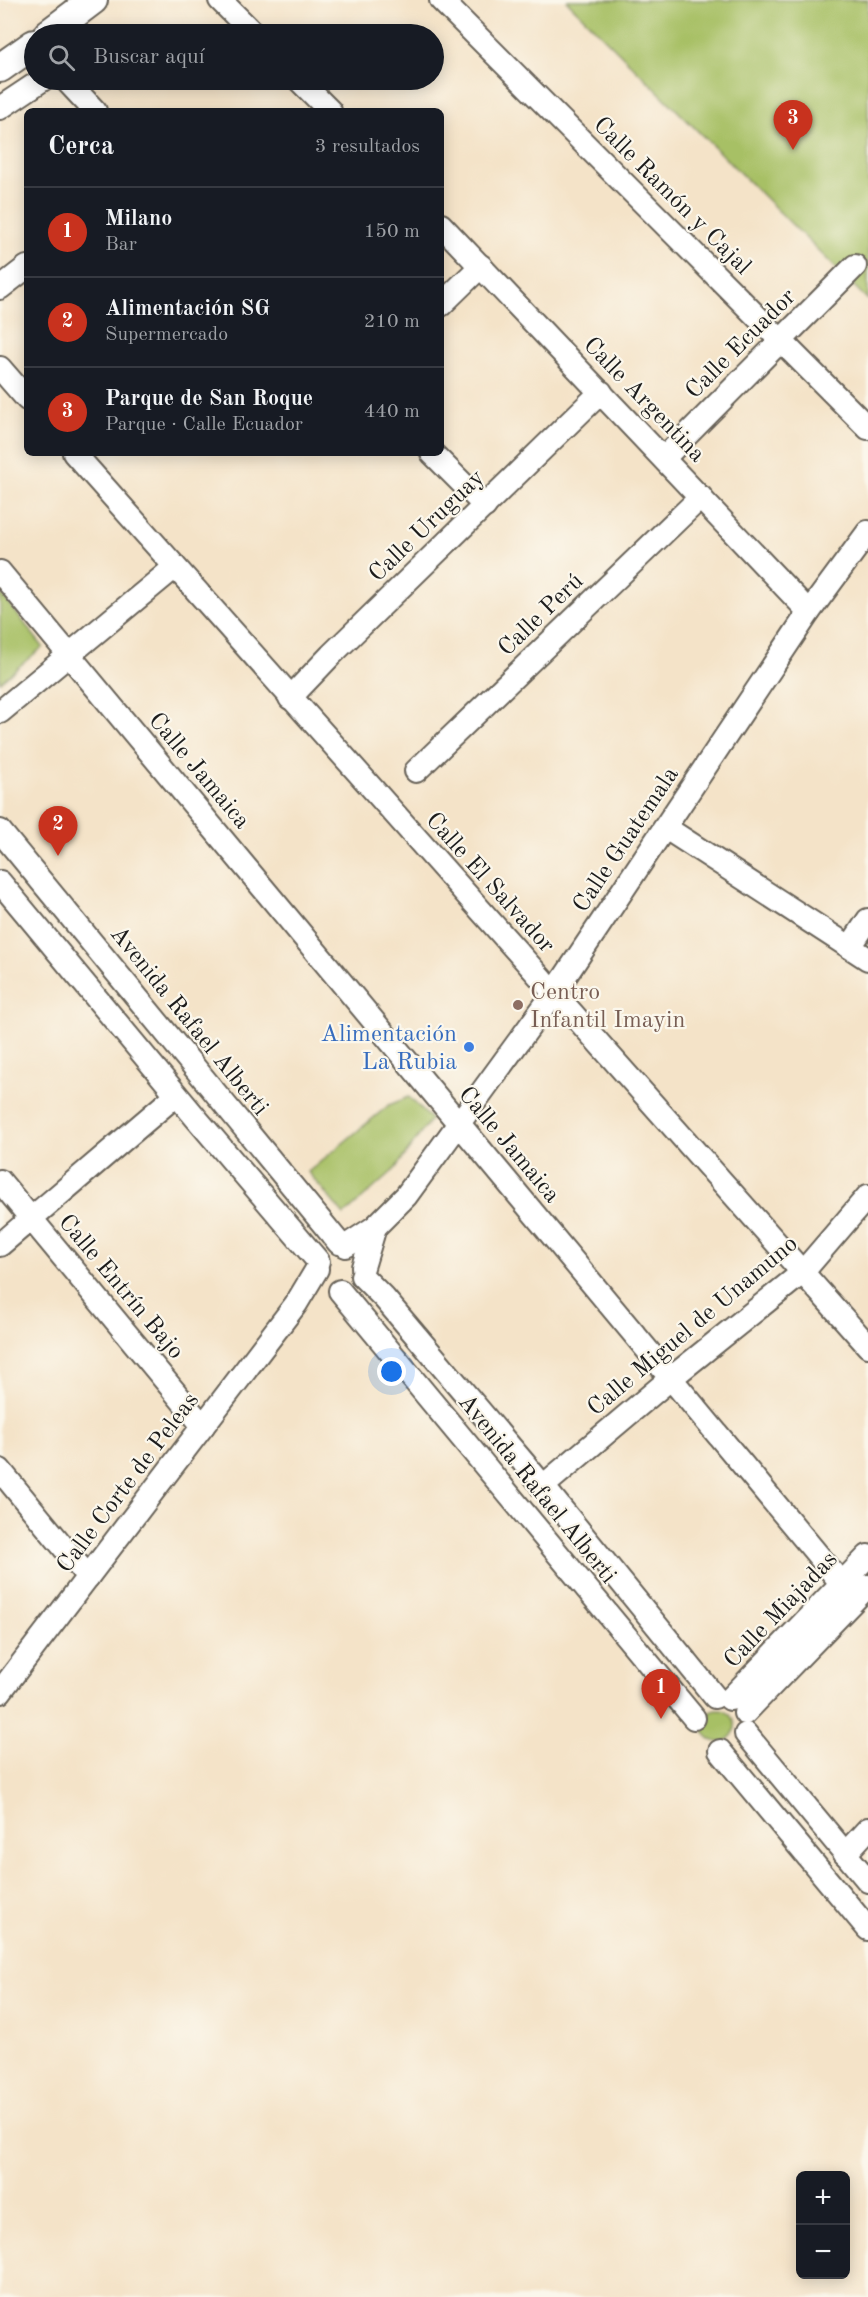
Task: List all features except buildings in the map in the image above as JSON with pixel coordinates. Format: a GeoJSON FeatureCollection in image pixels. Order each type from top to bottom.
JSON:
{"type":"FeatureCollection","features":[{"type":"Feature","properties":{"kind":"street"},"geometry":{"type":"LineString","coordinates":[[220,0],[244,24]]}},
{"type":"Feature","properties":{"kind":"street"},"geometry":{"type":"LineString","coordinates":[[61,24],[89,2]]}},
{"type":"Feature","properties":{"kind":"street","name":"Calle Ramón y Cajal"},"geometry":{"type":"LineString","coordinates":[[452,5],[868,428]]}},
{"type":"Feature","properties":{"kind":"street"},"geometry":{"type":"LineString","coordinates":[[0,68],[24,51]]}},
{"type":"Feature","properties":{"kind":"street"},"geometry":{"type":"LineString","coordinates":[[0,108],[27,90]]}},
{"type":"Feature","properties":{"kind":"street"},"geometry":{"type":"LineString","coordinates":[[75,90],[92,108]]}},
{"type":"Feature","properties":{"kind":"street"},"geometry":{"type":"LineString","coordinates":[[309,90],[327,108]]}},
{"type":"Feature","properties":{"kind":"street","name":"Calle Argentina"},"geometry":{"type":"LineString","coordinates":[[444,228],[809,612]]}},
{"type":"Feature","properties":{"kind":"street"},"geometry":{"type":"LineString","coordinates":[[444,302],[481,266]]}},
{"type":"Feature","properties":{"kind":"street","name":"Calle Ecuador"},"geometry":{"type":"LineString","coordinates":[[664,458],[855,266]]}},
{"type":"Feature","properties":{"kind":"street"},"geometry":{"type":"LineString","coordinates":[[0,288],[24,269]]}},
{"type":"Feature","properties":{"kind":"street"},"geometry":{"type":"LineString","coordinates":[[0,368],[24,396]]}},
{"type":"Feature","properties":{"kind":"street","name":"Calle Uruguay"},"geometry":{"type":"LineString","coordinates":[[290,698],[331,655],[601,392]]}},
{"type":"Feature","properties":{"kind":"street","name":"Calle El Salvador"},"geometry":{"type":"LineString","coordinates":[[77,456],[868,1346]]}},
{"type":"Feature","properties":{"kind":"street"},"geometry":{"type":"LineString","coordinates":[[435,456],[485,506]]}},
{"type":"Feature","properties":{"kind":"street","name":"Calle Perú"},"geometry":{"type":"LineString","coordinates":[[416,771],[700,496]]}},
{"type":"Feature","properties":{"kind":"street","name":"Calle Guatemala"},"geometry":{"type":"LineString","coordinates":[[342,1245],[375,1227],[406,1196],[554,993],[809,612],[868,532]]}},
{"type":"Feature","properties":{"kind":"street"},"geometry":{"type":"LineString","coordinates":[[0,712],[175,567]]}},
{"type":"Feature","properties":{"kind":"street","name":"Calle Jamaica"},"geometry":{"type":"LineString","coordinates":[[0,572],[842,1584]]}},
{"type":"Feature","properties":{"kind":"street"},"geometry":{"type":"LineString","coordinates":[[666,828],[859,953],[868,920]]}},
{"type":"Feature","properties":{"kind":"street","name":"Avenida Rafael Alberti"},"geometry":{"type":"LineString","coordinates":[[0,831],[342,1245]]}},
{"type":"Feature","properties":{"kind":"street"},"geometry":{"type":"LineString","coordinates":[[0,882],[318,1265],[324,1284],[336,1290]]}},
{"type":"Feature","properties":{"kind":"street"},"geometry":{"type":"LineString","coordinates":[[0,1245],[176,1095]]}},
{"type":"Feature","properties":{"kind":"street","name":"Calle Entrín Bajo"},"geometry":{"type":"LineString","coordinates":[[0,1181],[203,1426]]}},
{"type":"Feature","properties":{"kind":"street","name":"Calle Miguel de Unamuno"},"geometry":{"type":"LineString","coordinates":[[542,1487],[670,1379],[802,1274],[868,1196]]}},
{"type":"Feature","properties":{"kind":"street","name":"Calle Guatemala"},"geometry":{"type":"LineString","coordinates":[[363,1272],[375,1227]]}},
{"type":"Feature","properties":{"kind":"street"},"geometry":{"type":"LineString","coordinates":[[296,1304],[336,1290],[350,1290],[363,1272],[361,1258],[355,1250],[342,1245],[322,1254],[318,1265]]}},
{"type":"Feature","properties":{"kind":"street","name":"Calle Corte de Peleas"},"geometry":{"type":"LineString","coordinates":[[0,1692],[296,1304],[318,1265]]}},
{"type":"Feature","properties":{"kind":"street","name":"Avenida Rafael Alberti"},"geometry":{"type":"LineString","coordinates":[[363,1272],[542,1487],[734,1711],[868,1881]]}},
{"type":"Feature","properties":{"kind":"street","name":"Avenida Rafael Alberti"},"geometry":{"type":"LineString","coordinates":[[336,1290],[694,1718]]}},
{"type":"Feature","properties":{"kind":"street"},"geometry":{"type":"LineString","coordinates":[[0,1470],[88,1577]]}},
{"type":"Feature","properties":{"kind":"street","name":"Calle Miajadas"},"geometry":{"type":"LineString","coordinates":[[734,1711],[868,1556]]}},
{"type":"Feature","properties":{"kind":"street","name":"Calle Miajadas"},"geometry":{"type":"LineString","coordinates":[[734,1711],[868,1586]]}},
{"type":"Feature","properties":{"kind":"street"},"geometry":{"type":"LineString","coordinates":[[720,1751],[736,1746],[734,1711],[701,1705],[694,1718],[695,1734],[699,1741],[705,1746],[720,1751],[868,1929]]}},
{"type":"Feature","properties":{"kind":"street"},"geometry":{"type":"LineString","coordinates":[[845,1854],[868,1829]]}},
{"type":"Feature","properties":{"kind":"green space"},"geometry":{"type":"Polygon","coordinates":[[[868,0],[868,300],[567,1],[868,0]]]}},
{"type":"Feature","properties":{"kind":"green space"},"geometry":{"type":"Polygon","coordinates":[[[0,592],[43,647],[0,682],[0,592]]]}},
{"type":"Feature","properties":{"kind":"green space"},"geometry":{"type":"Polygon","coordinates":[[[409,1097],[431,1119],[395,1169],[344,1215],[308,1172],[389,1105],[409,1097]]]}},
{"type":"Feature","properties":{"kind":"green space"},"geometry":{"type":"Polygon","coordinates":[[[719,1710],[730,1715],[735,1726],[730,1737],[719,1742],[708,1737],[703,1726],[708,1715],[719,1710]]]}},
{"type":"Feature","properties":{"kind":"place","name":"Parque de San Roque"},"geometry":{"type":"Point","coordinates":[793,150]}},
{"type":"Feature","properties":{"kind":"place","name":"Alimentación SG"},"geometry":{"type":"Point","coordinates":[58,856]}},
{"type":"Feature","properties":{"kind":"place","name":"Centro Infantil Imayin"},"geometry":{"type":"Point","coordinates":[518,1005]}},
{"type":"Feature","properties":{"kind":"place","name":"Alimentación La Rubia"},"geometry":{"type":"Point","coordinates":[469,1047]}},
{"type":"Feature","properties":{"kind":"place","name":"Milano"},"geometry":{"type":"Point","coordinates":[661,1719]}}]}
